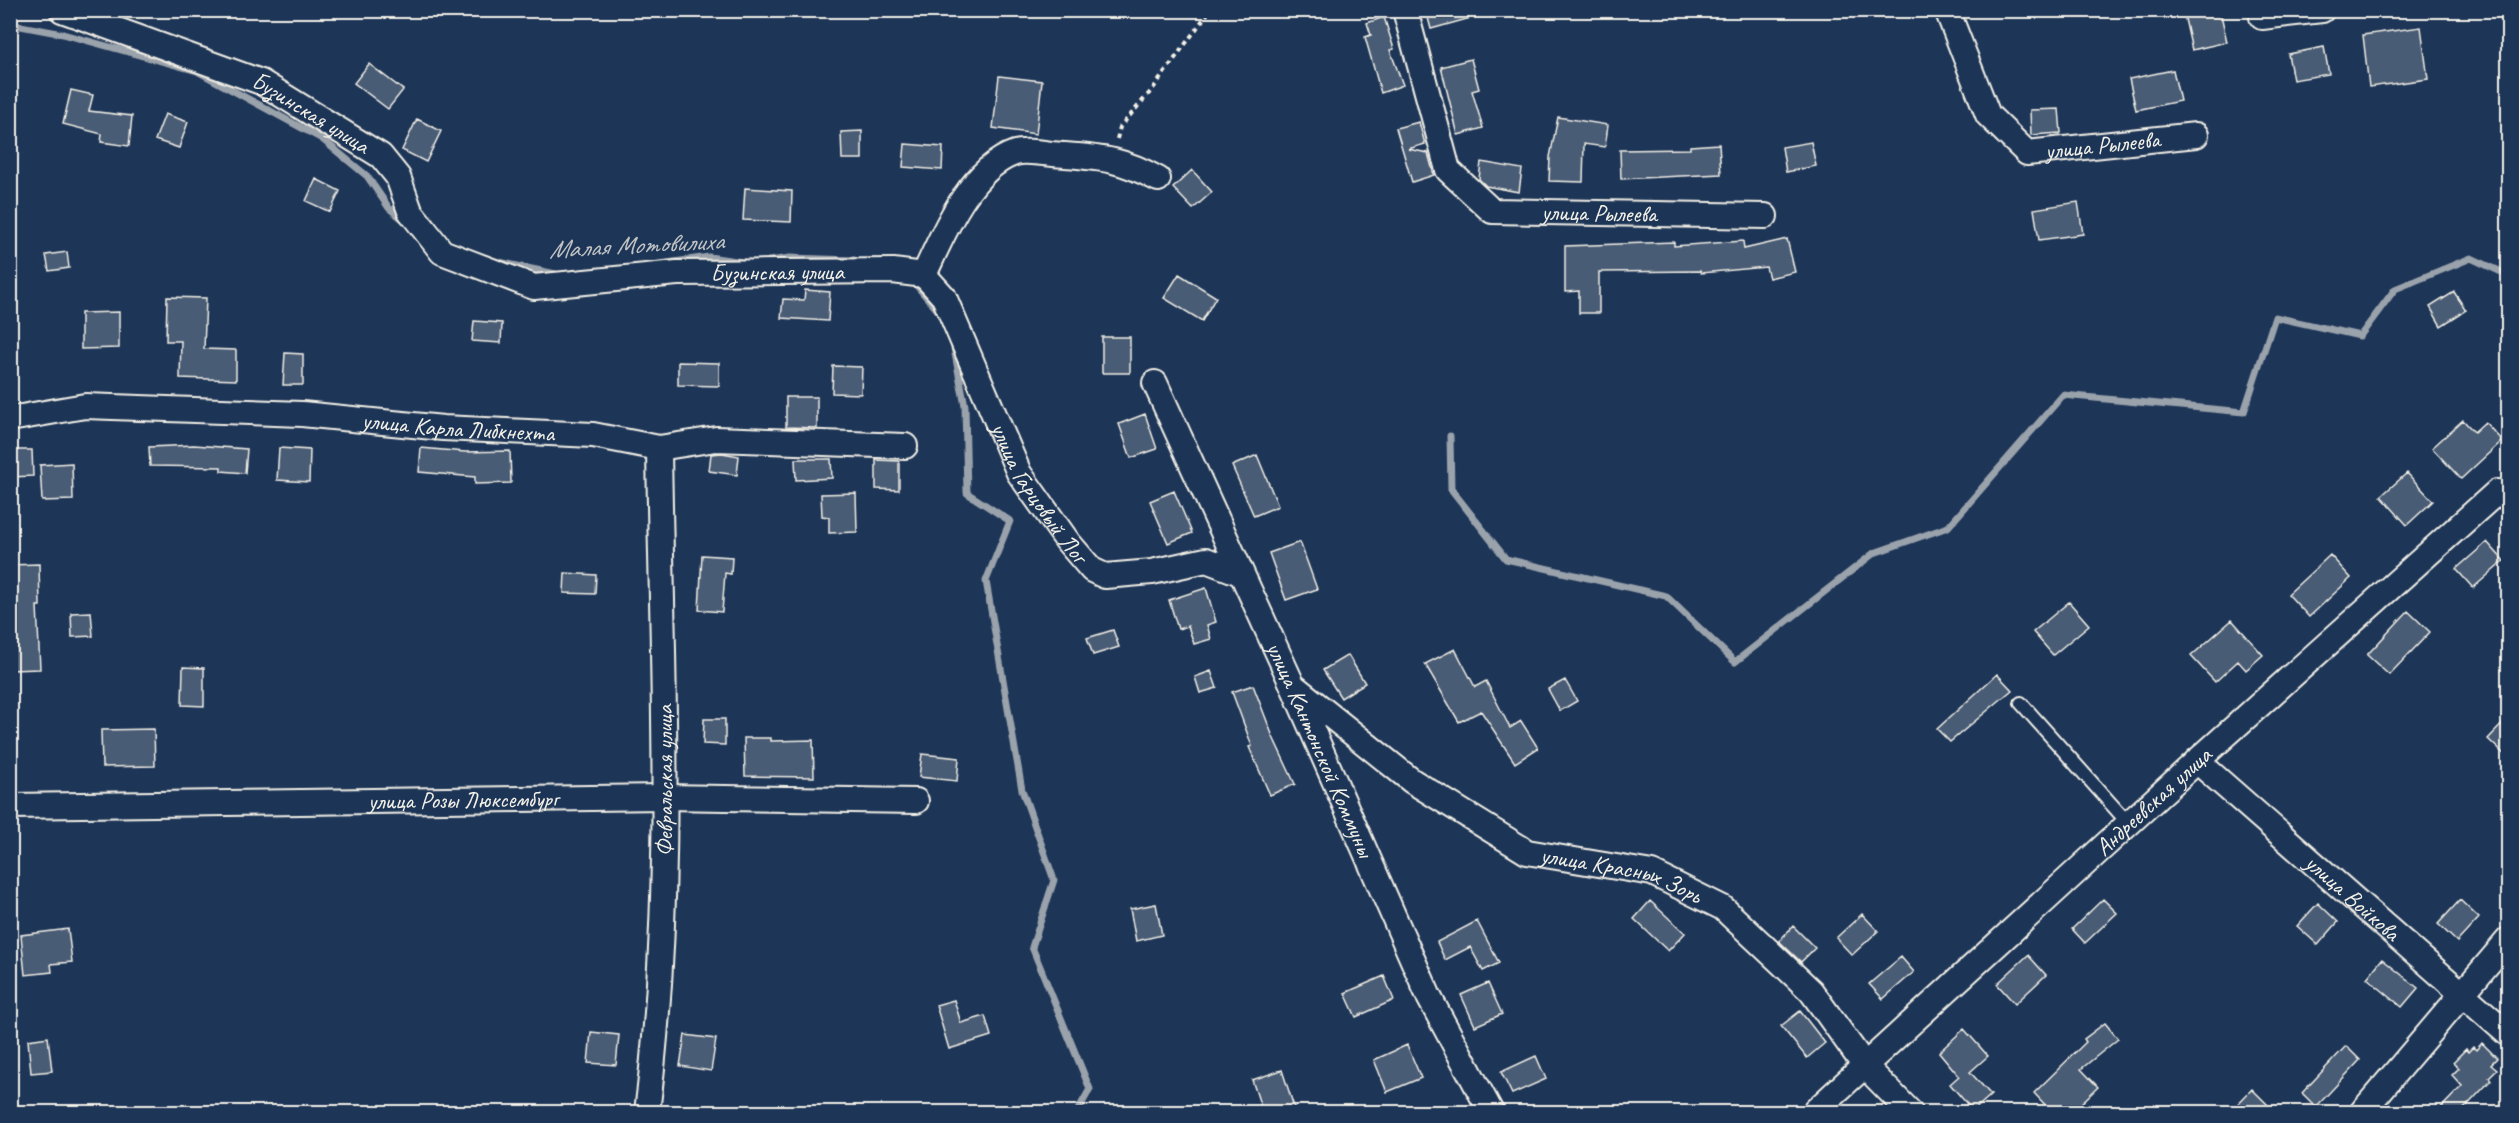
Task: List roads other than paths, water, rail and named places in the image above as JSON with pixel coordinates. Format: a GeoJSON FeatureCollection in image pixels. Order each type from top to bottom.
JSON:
{"type":"FeatureCollection","features":[{"type":"Feature","properties":{"kind":"street","name":"Бузинская улица"},"geometry":{"type":"LineString","coordinates":[[62,10],[261,82],[381,156],[398,177],[410,211],[441,252],[534,287],[677,273],[893,271],[924,275]]}},
{"type":"Feature","properties":{"kind":"street","name":"улица Рылеева"},"geometry":{"type":"LineString","coordinates":[[1405,10],[1448,170],[1492,211],[1765,216]]}},
{"type":"Feature","properties":{"kind":"street","name":"улица Рылеева"},"geometry":{"type":"LineString","coordinates":[[1947,10],[1988,115],[2026,153],[2196,135]]}},
{"type":"Feature","properties":{"kind":"street"},"geometry":{"type":"LineString","coordinates":[[2262,17],[2322,10]]}},
{"type":"Feature","properties":{"kind":"street"},"geometry":{"type":"LineString","coordinates":[[924,275],[947,226],[982,173],[1016,153],[1103,158],[1129,163],[1158,178]]}},
{"type":"Feature","properties":{"kind":"street","name":"улица Гарцовый Лог"},"geometry":{"type":"LineString","coordinates":[[924,275],[944,297],[1020,473],[1068,542],[1092,570],[1105,576],[1152,572],[1206,560],[1240,573]]}},
{"type":"Feature","properties":{"kind":"street","name":"улица Кантонской Коммуны"},"geometry":{"type":"LineString","coordinates":[[1155,383],[1292,684],[1429,997],[1491,1113]]}},
{"type":"Feature","properties":{"kind":"street","name":"улица Карла Либкнехта"},"geometry":{"type":"LineString","coordinates":[[10,419],[85,406],[302,414],[442,428],[593,435],[659,448],[716,439],[904,446]]}},
{"type":"Feature","properties":{"kind":"street","name":"Февральская улица"},"geometry":{"type":"LineString","coordinates":[[648,1113],[658,1028],[664,797],[659,448]]}},
{"type":"Feature","properties":{"kind":"street","name":"Андреевская улица"},"geometry":{"type":"LineString","coordinates":[[1814,1113],[2197,761],[2497,492]]}},
{"type":"Feature","properties":{"kind":"street","name":"улица Красных Зорь"},"geometry":{"type":"LineString","coordinates":[[1292,684],[1412,781],[1527,852],[1652,873],[1723,908],[1811,991],[1865,1066],[1910,1113]]}},
{"type":"Feature","properties":{"kind":"street","name":"улица Войкова"},"geometry":{"type":"LineString","coordinates":[[2197,761],[2508,1034]]}},
{"type":"Feature","properties":{"kind":"street","name":"улица Розы Люксембург"},"geometry":{"type":"LineString","coordinates":[[10,806],[664,797],[916,801]]}},
{"type":"Feature","properties":{"kind":"street"},"geometry":{"type":"LineString","coordinates":[[2362,1113],[2508,940]]}},
{"type":"Feature","properties":{"kind":"lane"},"geometry":{"type":"LineString","coordinates":[[2021,703],[2129,824]]}},
{"type":"Feature","properties":{"kind":"waterway","name":"Малая Мотовилиха"},"geometry":{"type":"LineString","coordinates":[[10,24],[63,34],[197,71],[322,139],[367,176],[389,208],[405,221]]}},
{"type":"Feature","properties":{"kind":"waterway","name":"Малая Мотовилиха"},"geometry":{"type":"LineString","coordinates":[[653,265],[709,257],[743,262]]}},
{"type":"Feature","properties":{"kind":"waterway","name":"Малая Мотовилиха"},"geometry":{"type":"LineString","coordinates":[[769,261],[790,258],[854,260]]}},
{"type":"Feature","properties":{"kind":"waterway"},"geometry":{"type":"LineString","coordinates":[[1450,436],[1451,489],[1506,559],[1666,596],[1735,662],[1874,553],[1948,527],[2063,395],[2244,412],[2275,317],[2360,336],[2395,289],[2471,258],[2508,275]]}},
{"type":"Feature","properties":{"kind":"waterway","name":"Малая Мотовилиха"},"geometry":{"type":"LineString","coordinates":[[494,261],[556,274]]}},
{"type":"Feature","properties":{"kind":"waterway"},"geometry":{"type":"LineString","coordinates":[[911,279],[941,314]]}},
{"type":"Feature","properties":{"kind":"waterway"},"geometry":{"type":"LineString","coordinates":[[953,343],[965,406],[967,493],[1010,521],[986,581],[1022,790],[1054,880],[1032,947],[1090,1089],[1077,1112]]}}]}
